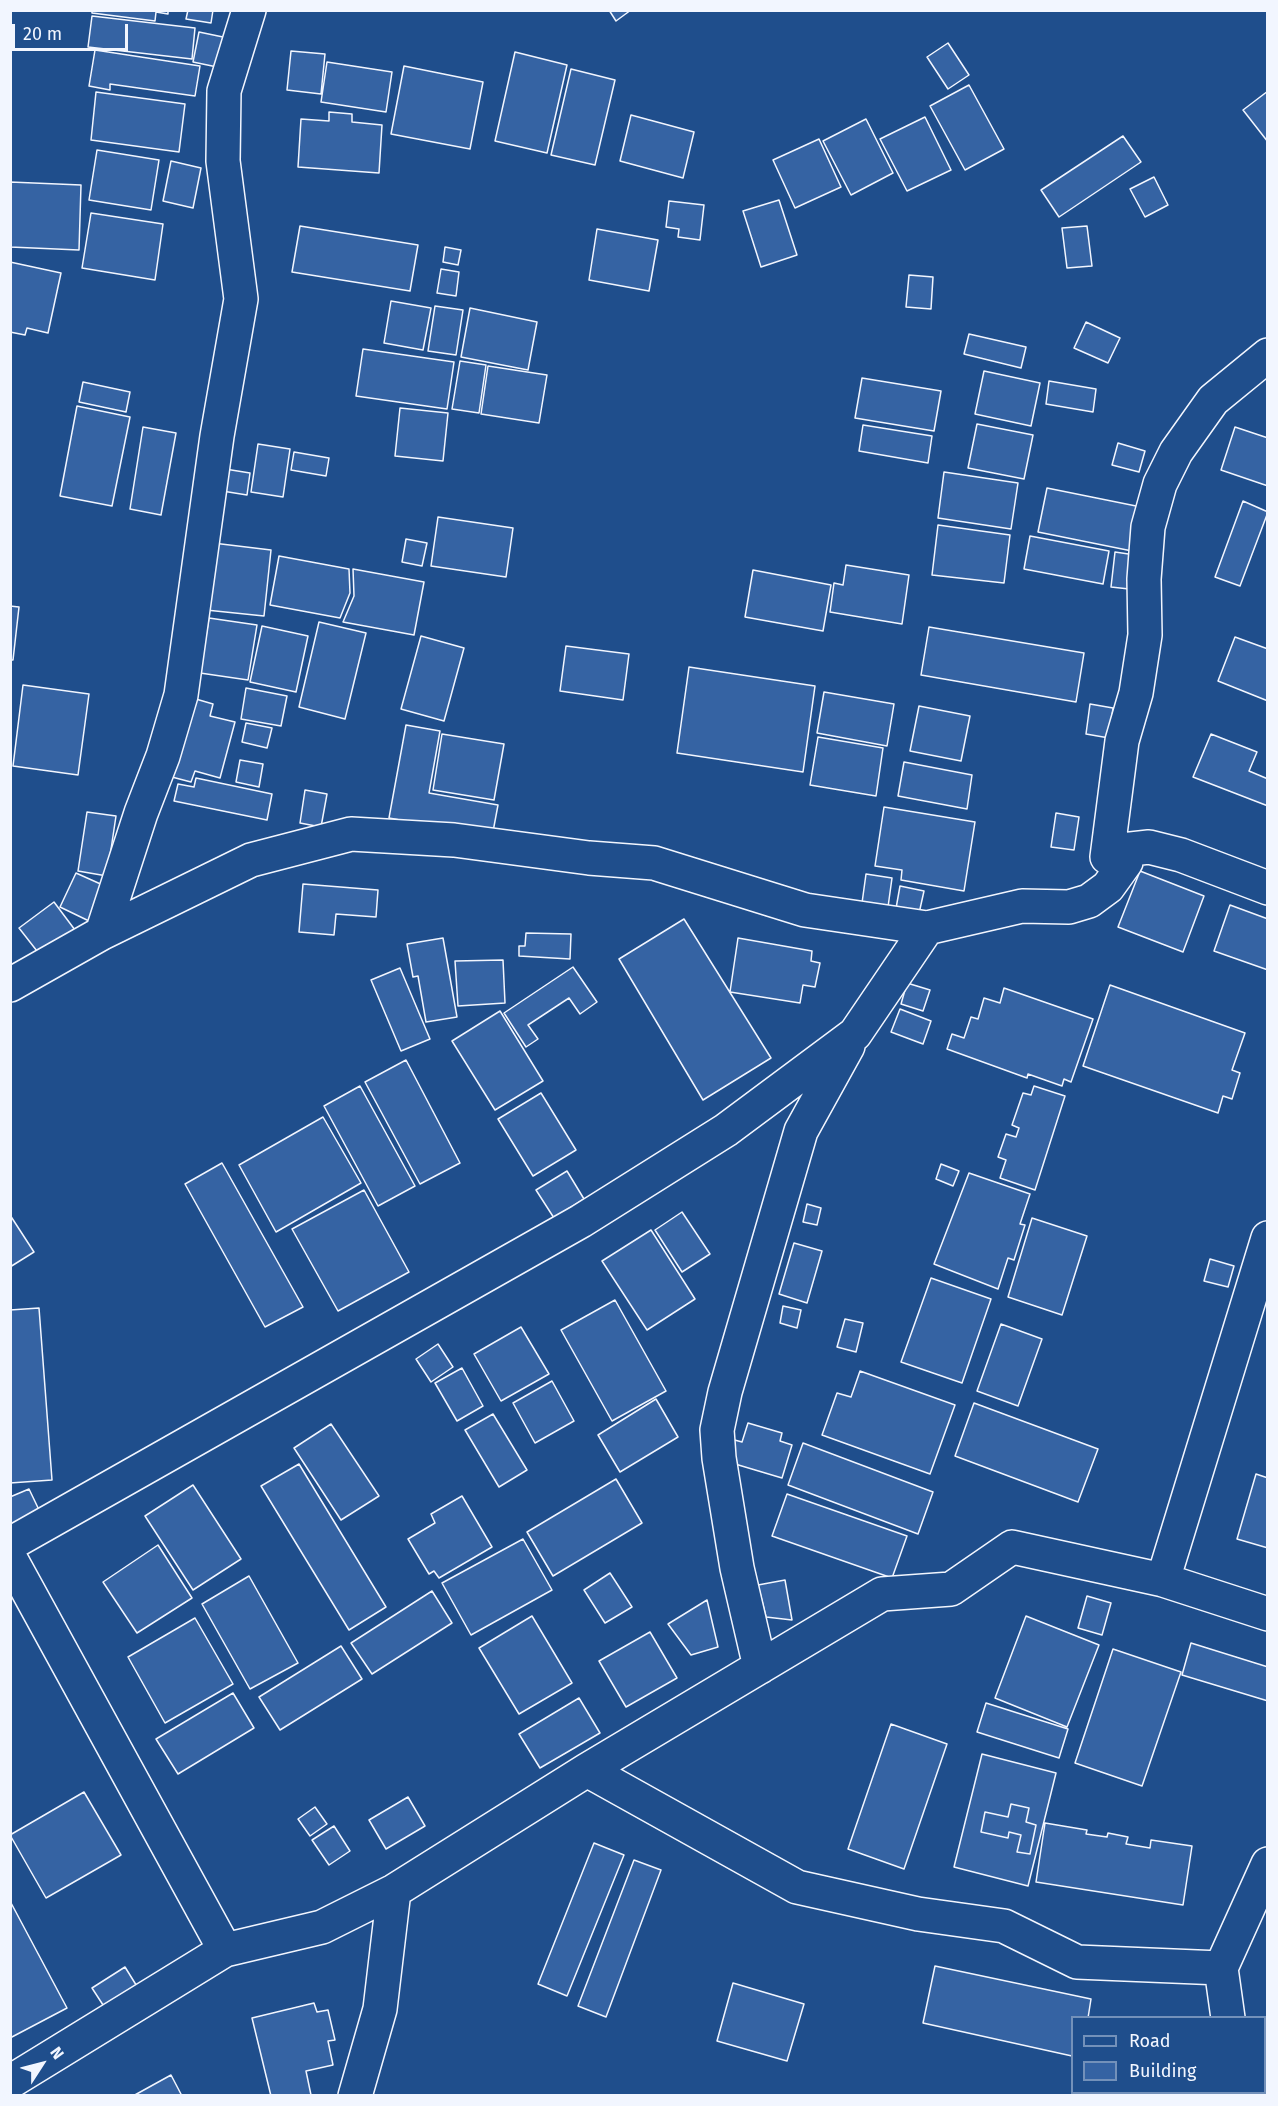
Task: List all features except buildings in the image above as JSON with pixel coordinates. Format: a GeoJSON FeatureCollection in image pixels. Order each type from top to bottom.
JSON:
{"type":"FeatureCollection","features":[{"type":"Feature","properties":{"kind":"street"},"geometry":{"type":"LineString","coordinates":[[102,933],[141,813],[163,756],[181,695],[217,436],[241,299],[223,161],[224,91],[249,10]]}},
{"type":"Feature","properties":{"kind":"street"},"geometry":{"type":"LineString","coordinates":[[1268,355],[1213,400],[1176,452],[1160,484],[1148,527],[1144,579],[1145,635],[1136,693],[1122,741],[1107,857],[1122,850],[1149,847],[1181,855],[1268,888]]}},
{"type":"Feature","properties":{"kind":"street"},"geometry":{"type":"LineString","coordinates":[[10,986],[102,933],[251,860],[351,834],[454,840],[589,858],[654,863],[805,910],[927,928],[1022,906],[1069,907],[1089,901],[1108,887],[1126,862],[1122,850]]}},
{"type":"Feature","properties":{"kind":"street"},"geometry":{"type":"LineString","coordinates":[[760,1666],[737,1568],[719,1458],[717,1430],[725,1392],[801,1131],[855,1034],[927,928]]}},
{"type":"Feature","properties":{"kind":"street"},"geometry":{"type":"LineString","coordinates":[[10,1544],[581,1221],[726,1130],[855,1034]]}},
{"type":"Feature","properties":{"kind":"street"},"geometry":{"type":"LineString","coordinates":[[1163,1580],[1268,1238]]}},
{"type":"Feature","properties":{"kind":"street"},"geometry":{"type":"LineString","coordinates":[[10,2082],[225,1950],[322,1927],[394,1891],[587,1770],[882,1594],[951,1589],[1012,1547],[1163,1580],[1268,1614]]}},
{"type":"Feature","properties":{"kind":"street"},"geometry":{"type":"LineString","coordinates":[[10,1558],[225,1950]]}},
{"type":"Feature","properties":{"kind":"street"},"geometry":{"type":"LineString","coordinates":[[587,1770],[797,1887],[918,1914],[1004,1926],[1077,1962],[1221,1968]]}},
{"type":"Feature","properties":{"kind":"street"},"geometry":{"type":"LineString","coordinates":[[1228,2016],[1221,1968],[1268,1864]]}},
{"type":"Feature","properties":{"kind":"street"},"geometry":{"type":"LineString","coordinates":[[355,2096],[381,2009],[394,1891]]}}]}
